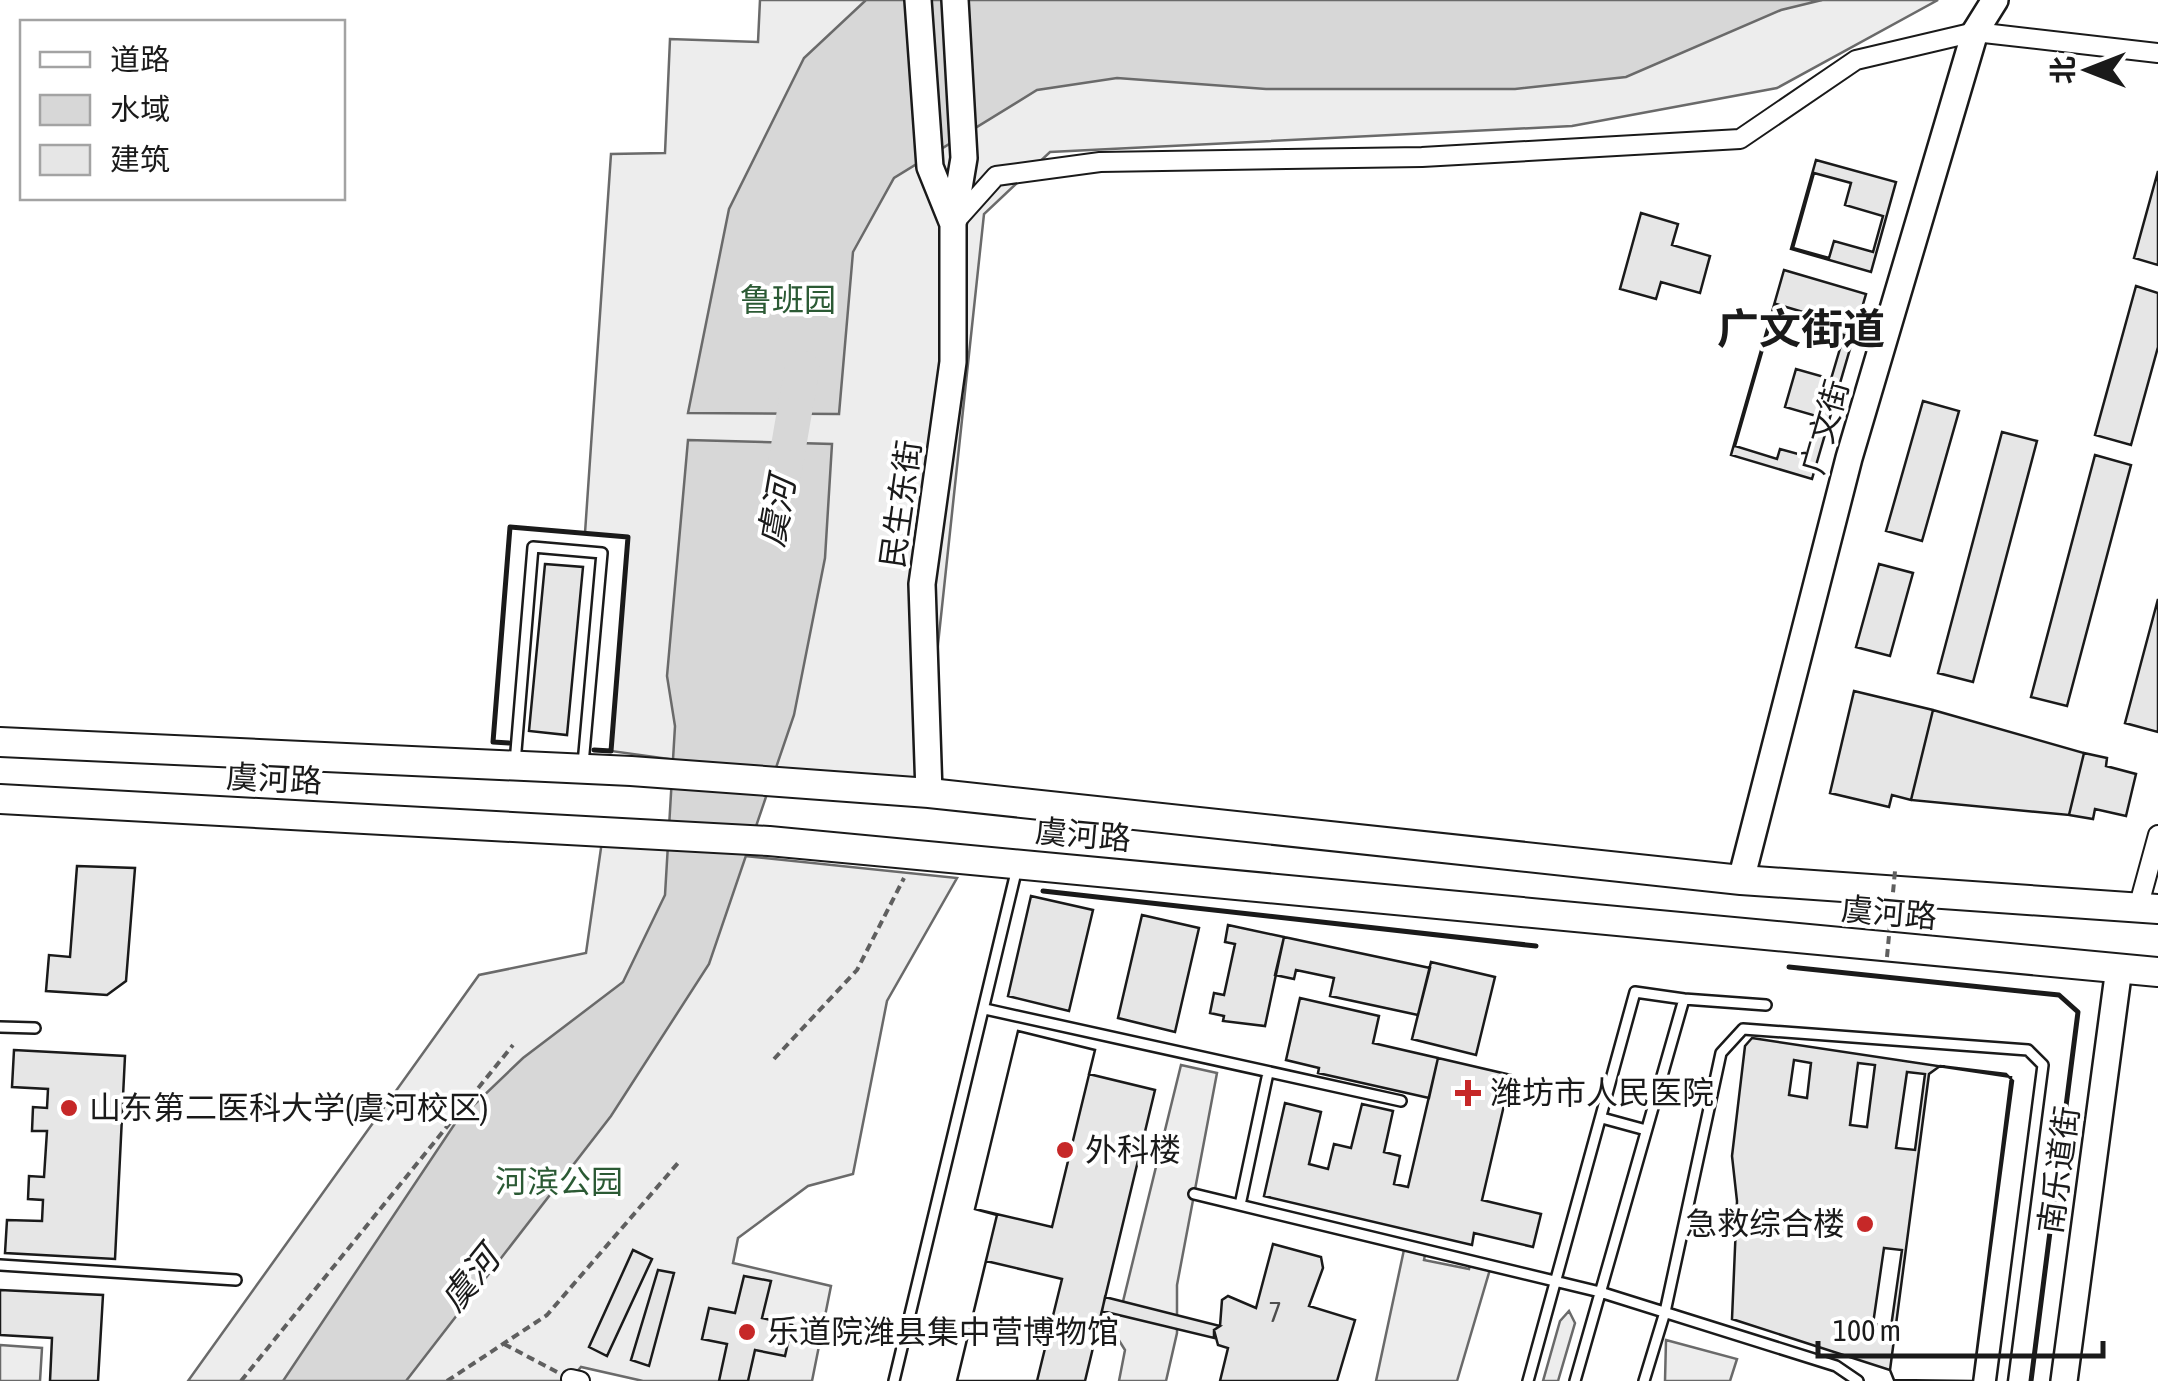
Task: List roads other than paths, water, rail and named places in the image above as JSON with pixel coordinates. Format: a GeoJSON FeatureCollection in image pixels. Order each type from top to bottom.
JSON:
{"type":"FeatureCollection","features":[{"type":"Feature","properties":{"kind":"main road","name":"虞河路"},"geometry":{"type":"LineString","coordinates":[[0,742],[632,771],[929,793],[1741,880],[2148,909]]}},
{"type":"Feature","properties":{"kind":"main road","name":"虞河路"},"geometry":{"type":"LineString","coordinates":[[0,799],[769,841],[2158,972]]}},
{"type":"Feature","properties":{"kind":"street","name":"民生东街"},"geometry":{"type":"LineString","coordinates":[[918,0],[930,168],[953,224]]}},
{"type":"Feature","properties":{"kind":"street","name":"民生东街"},"geometry":{"type":"LineString","coordinates":[[929,793],[922,584],[953,362],[953,224],[964,158],[955,0]]}},
{"type":"Feature","properties":{"kind":"street","name":"广文街"},"geometry":{"type":"LineString","coordinates":[[1741,880],[1849,458],[1976,32],[1995,0]]}},
{"type":"Feature","properties":{"kind":"street"},"geometry":{"type":"LineString","coordinates":[[953,224],[996,176],[1100,162],[1422,157],[1740,139],[1856,60],[1976,32],[2158,54]]}},
{"type":"Feature","properties":{"kind":"street"},"geometry":{"type":"LineString","coordinates":[[2148,909],[2158,835]]}},
{"type":"Feature","properties":{"kind":"street","name":"南乐道街"},"geometry":{"type":"LineString","coordinates":[[2064,1381],[2119,968]]}},
{"type":"Feature","properties":{"kind":"lane"},"geometry":{"type":"LineString","coordinates":[[514,766],[534,546],[602,552],[582,769]]}},
{"type":"Feature","properties":{"kind":"lane"},"geometry":{"type":"LineString","coordinates":[[894,1381],[1018,864]]}},
{"type":"Feature","properties":{"kind":"lane"},"geometry":{"type":"LineString","coordinates":[[1528,1381],[1636,992],[1766,1005]]}},
{"type":"Feature","properties":{"kind":"lane"},"geometry":{"type":"LineString","coordinates":[[1575,1381],[1684,999]]}},
{"type":"Feature","properties":{"kind":"lane"},"geometry":{"type":"LineString","coordinates":[[984,1009],[1401,1100]]}},
{"type":"Feature","properties":{"kind":"lane"},"geometry":{"type":"LineString","coordinates":[[0,1026],[35,1028]]}},
{"type":"Feature","properties":{"kind":"lane"},"geometry":{"type":"LineString","coordinates":[[1644,1381],[1665,1312],[1721,1052],[1744,1029],[2028,1050],[2043,1065],[2002,1381]]}},
{"type":"Feature","properties":{"kind":"lane"},"geometry":{"type":"LineString","coordinates":[[1240,1205],[1268,1073]]}},
{"type":"Feature","properties":{"kind":"lane"},"geometry":{"type":"LineString","coordinates":[[1602,1118],[1646,1130]]}},
{"type":"Feature","properties":{"kind":"lane"},"geometry":{"type":"LineString","coordinates":[[1194,1194],[1600,1292],[1836,1366],[1858,1381]]}},
{"type":"Feature","properties":{"kind":"lane"},"geometry":{"type":"LineString","coordinates":[[0,1264],[236,1280]]}},
{"type":"Feature","properties":{"kind":"water"},"geometry":{"type":"Polygon","coordinates":[[[866,0],[1822,0],[1781,10],[1626,77],[1515,89],[1266,89],[1117,78],[1037,90],[894,178],[853,252],[839,414],[688,413],[729,209],[804,58],[866,0]]]}},
{"type":"Feature","properties":{"kind":"water"},"geometry":{"type":"Polygon","coordinates":[[[688,440],[832,444],[825,558],[794,715],[709,964],[611,1116],[406,1381],[283,1381],[456,1122],[523,1058],[623,982],[665,895],[675,726],[667,676],[688,440]]]}},
{"type":"Feature","properties":{"kind":"waterway","name":"虞河"},"geometry":{"type":"LineString","coordinates":[[781,490],[802,368]]}},
{"type":"Feature","properties":{"kind":"place","name":"潍坊市人民医院"},"geometry":{"type":"Point","coordinates":[1468,1093]}},
{"type":"Feature","properties":{"kind":"place","name":"山东第二医科大学(虞河校区)"},"geometry":{"type":"Point","coordinates":[69,1108]}},
{"type":"Feature","properties":{"kind":"place","name":"外科楼"},"geometry":{"type":"Point","coordinates":[1065,1150]}},
{"type":"Feature","properties":{"kind":"place","name":"急救综合楼"},"geometry":{"type":"Point","coordinates":[1865,1224]}},
{"type":"Feature","properties":{"kind":"place","name":"乐道院潍县集中营博物馆"},"geometry":{"type":"Point","coordinates":[747,1332]}},
{"type":"Feature","properties":{"kind":"district","name":"广文街道"},"geometry":{"type":"Point","coordinates":[1801,329]}},
{"type":"Feature","properties":{"kind":"park label","name":"鲁班园"},"geometry":{"type":"Point","coordinates":[788,300]}},
{"type":"Feature","properties":{"kind":"park label","name":"河滨公园"},"geometry":{"type":"Point","coordinates":[559,1182]}}]}
